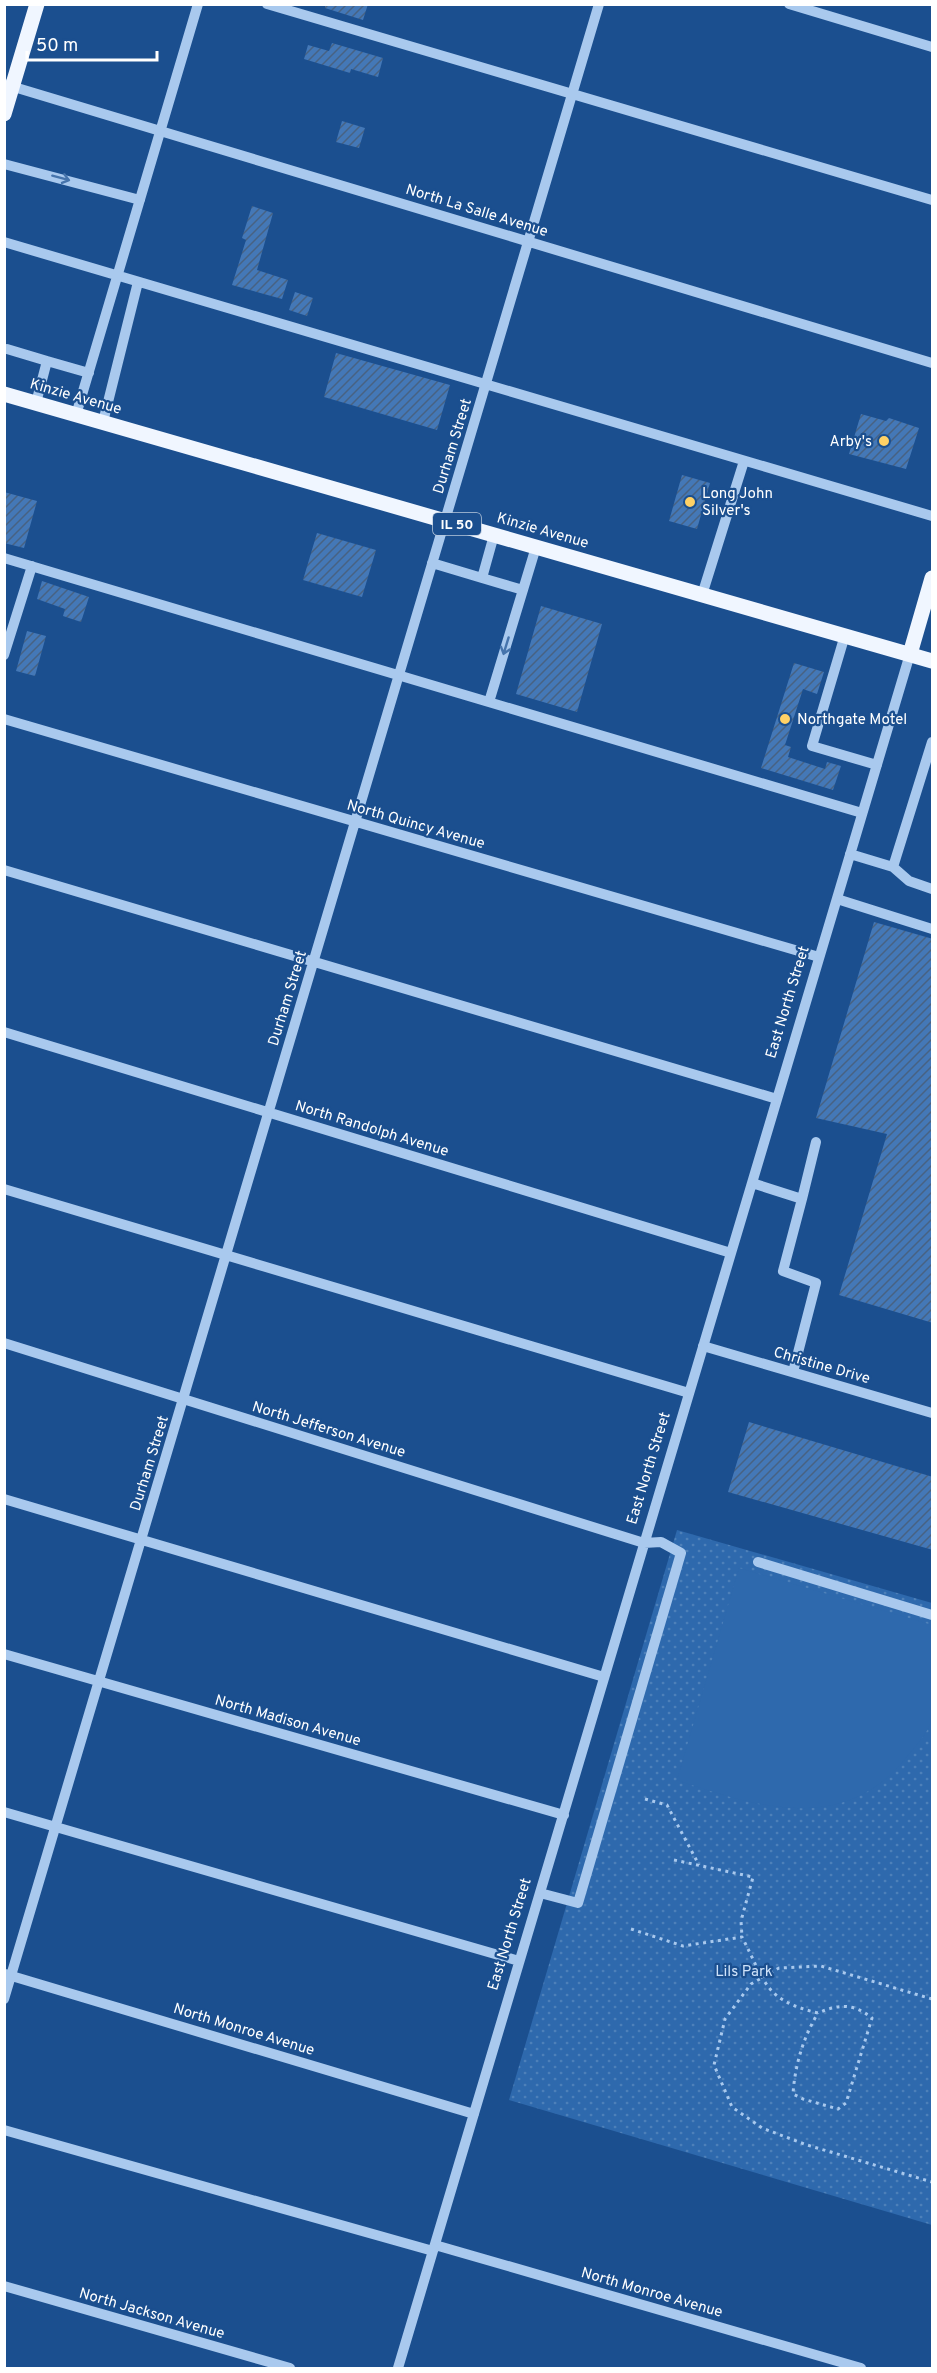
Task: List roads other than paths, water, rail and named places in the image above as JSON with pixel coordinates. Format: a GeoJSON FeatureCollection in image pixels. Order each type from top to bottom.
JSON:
{"type":"FeatureCollection","features":[{"type":"Feature","properties":{"kind":"main road"},"geometry":{"type":"LineString","coordinates":[[4,114],[9,85],[37,4]]}},
{"type":"Feature","properties":{"kind":"main road","name":"Kinzie Avenue"},"geometry":{"type":"LineString","coordinates":[[4,394],[933,661]]}},
{"type":"Feature","properties":{"kind":"main road","name":"East North Street"},"geometry":{"type":"LineString","coordinates":[[910,654],[933,578]]}},
{"type":"Feature","properties":{"kind":"street"},"geometry":{"type":"LineString","coordinates":[[76,415],[198,4]]}},
{"type":"Feature","properties":{"kind":"street"},"geometry":{"type":"LineString","coordinates":[[267,4],[933,200]]}},
{"type":"Feature","properties":{"kind":"street","name":"Durham Street"},"geometry":{"type":"LineString","coordinates":[[4,1999],[8,1975],[56,1827],[599,4]]}},
{"type":"Feature","properties":{"kind":"street"},"geometry":{"type":"LineString","coordinates":[[789,4],[933,47]]}},
{"type":"Feature","properties":{"kind":"street","name":"North La Salle Avenue"},"geometry":{"type":"LineString","coordinates":[[9,85],[933,363]]}},
{"type":"Feature","properties":{"kind":"street"},"geometry":{"type":"LineString","coordinates":[[4,164],[140,200]]}},
{"type":"Feature","properties":{"kind":"street"},"geometry":{"type":"LineString","coordinates":[[4,242],[933,516]]}},
{"type":"Feature","properties":{"kind":"street"},"geometry":{"type":"LineString","coordinates":[[103,422],[138,282]]}},
{"type":"Feature","properties":{"kind":"street"},"geometry":{"type":"LineString","coordinates":[[5,351],[89,373]]}},
{"type":"Feature","properties":{"kind":"street"},"geometry":{"type":"LineString","coordinates":[[36,403],[47,361]]}},
{"type":"Feature","properties":{"kind":"street"},"geometry":{"type":"LineString","coordinates":[[702,595],[744,461]]}},
{"type":"Feature","properties":{"kind":"street"},"geometry":{"type":"LineString","coordinates":[[482,578],[494,535]]}},
{"type":"Feature","properties":{"kind":"street"},"geometry":{"type":"LineString","coordinates":[[489,702],[536,547]]}},
{"type":"Feature","properties":{"kind":"street"},"geometry":{"type":"LineString","coordinates":[[4,558],[862,813]]}},
{"type":"Feature","properties":{"kind":"street"},"geometry":{"type":"LineString","coordinates":[[432,562],[524,590]]}},
{"type":"Feature","properties":{"kind":"street"},"geometry":{"type":"LineString","coordinates":[[4,655],[32,566]]}},
{"type":"Feature","properties":{"kind":"street"},"geometry":{"type":"LineString","coordinates":[[845,635],[812,746],[876,765]]}},
{"type":"Feature","properties":{"kind":"street","name":"East North Street"},"geometry":{"type":"LineString","coordinates":[[398,2368],[910,654]]}},
{"type":"Feature","properties":{"kind":"street","name":"North Quincy Avenue"},"geometry":{"type":"LineString","coordinates":[[4,719],[819,957]]}},
{"type":"Feature","properties":{"kind":"street"},"geometry":{"type":"LineString","coordinates":[[893,867],[933,742]]}},
{"type":"Feature","properties":{"kind":"street"},"geometry":{"type":"LineString","coordinates":[[850,854],[893,867],[909,881],[933,889]]}},
{"type":"Feature","properties":{"kind":"street"},"geometry":{"type":"LineString","coordinates":[[4,870],[777,1099]]}},
{"type":"Feature","properties":{"kind":"street"},"geometry":{"type":"LineString","coordinates":[[837,899],[933,929]]}},
{"type":"Feature","properties":{"kind":"street","name":"North Randolph Avenue"},"geometry":{"type":"LineString","coordinates":[[4,1032],[731,1253]]}},
{"type":"Feature","properties":{"kind":"street"},"geometry":{"type":"LineString","coordinates":[[793,1372],[816,1283],[783,1271],[816,1142]]}},
{"type":"Feature","properties":{"kind":"street"},"geometry":{"type":"LineString","coordinates":[[752,1183],[802,1199]]}},
{"type":"Feature","properties":{"kind":"street"},"geometry":{"type":"LineString","coordinates":[[4,1189],[689,1393]]}},
{"type":"Feature","properties":{"kind":"street","name":"North Jefferson Avenue"},"geometry":{"type":"LineString","coordinates":[[4,1343],[644,1543],[661,1542],[681,1553],[579,1903],[540,1893]]}},
{"type":"Feature","properties":{"kind":"street","name":"Christine Drive"},"geometry":{"type":"LineString","coordinates":[[703,1346],[933,1413]]}},
{"type":"Feature","properties":{"kind":"street"},"geometry":{"type":"LineString","coordinates":[[4,1499],[604,1677]]}},
{"type":"Feature","properties":{"kind":"street"},"geometry":{"type":"LineString","coordinates":[[758,1562],[933,1615]]}},
{"type":"Feature","properties":{"kind":"street","name":"North Madison Avenue"},"geometry":{"type":"LineString","coordinates":[[4,1654],[564,1815]]}},
{"type":"Feature","properties":{"kind":"street"},"geometry":{"type":"LineString","coordinates":[[4,1812],[519,1961]]}},
{"type":"Feature","properties":{"kind":"street","name":"North Monroe Avenue"},"geometry":{"type":"LineString","coordinates":[[8,1975],[474,2114]]}},
{"type":"Feature","properties":{"kind":"street","name":"North Monroe Avenue"},"geometry":{"type":"LineString","coordinates":[[4,2130],[861,2368]]}},
{"type":"Feature","properties":{"kind":"street","name":"North Jackson Avenue"},"geometry":{"type":"LineString","coordinates":[[4,2286],[290,2368]]}},
{"type":"Feature","properties":{"kind":"place","name":"Arby's"},"geometry":{"type":"Point","coordinates":[884,441]}},
{"type":"Feature","properties":{"kind":"place","name":"Long John Silver's"},"geometry":{"type":"Point","coordinates":[690,502]}},
{"type":"Feature","properties":{"kind":"place","name":"Northgate Motel"},"geometry":{"type":"Point","coordinates":[785,719]}},
{"type":"Feature","properties":{"kind":"park label","name":"Lils Park"},"geometry":{"type":"Point","coordinates":[744,1971]}}]}
